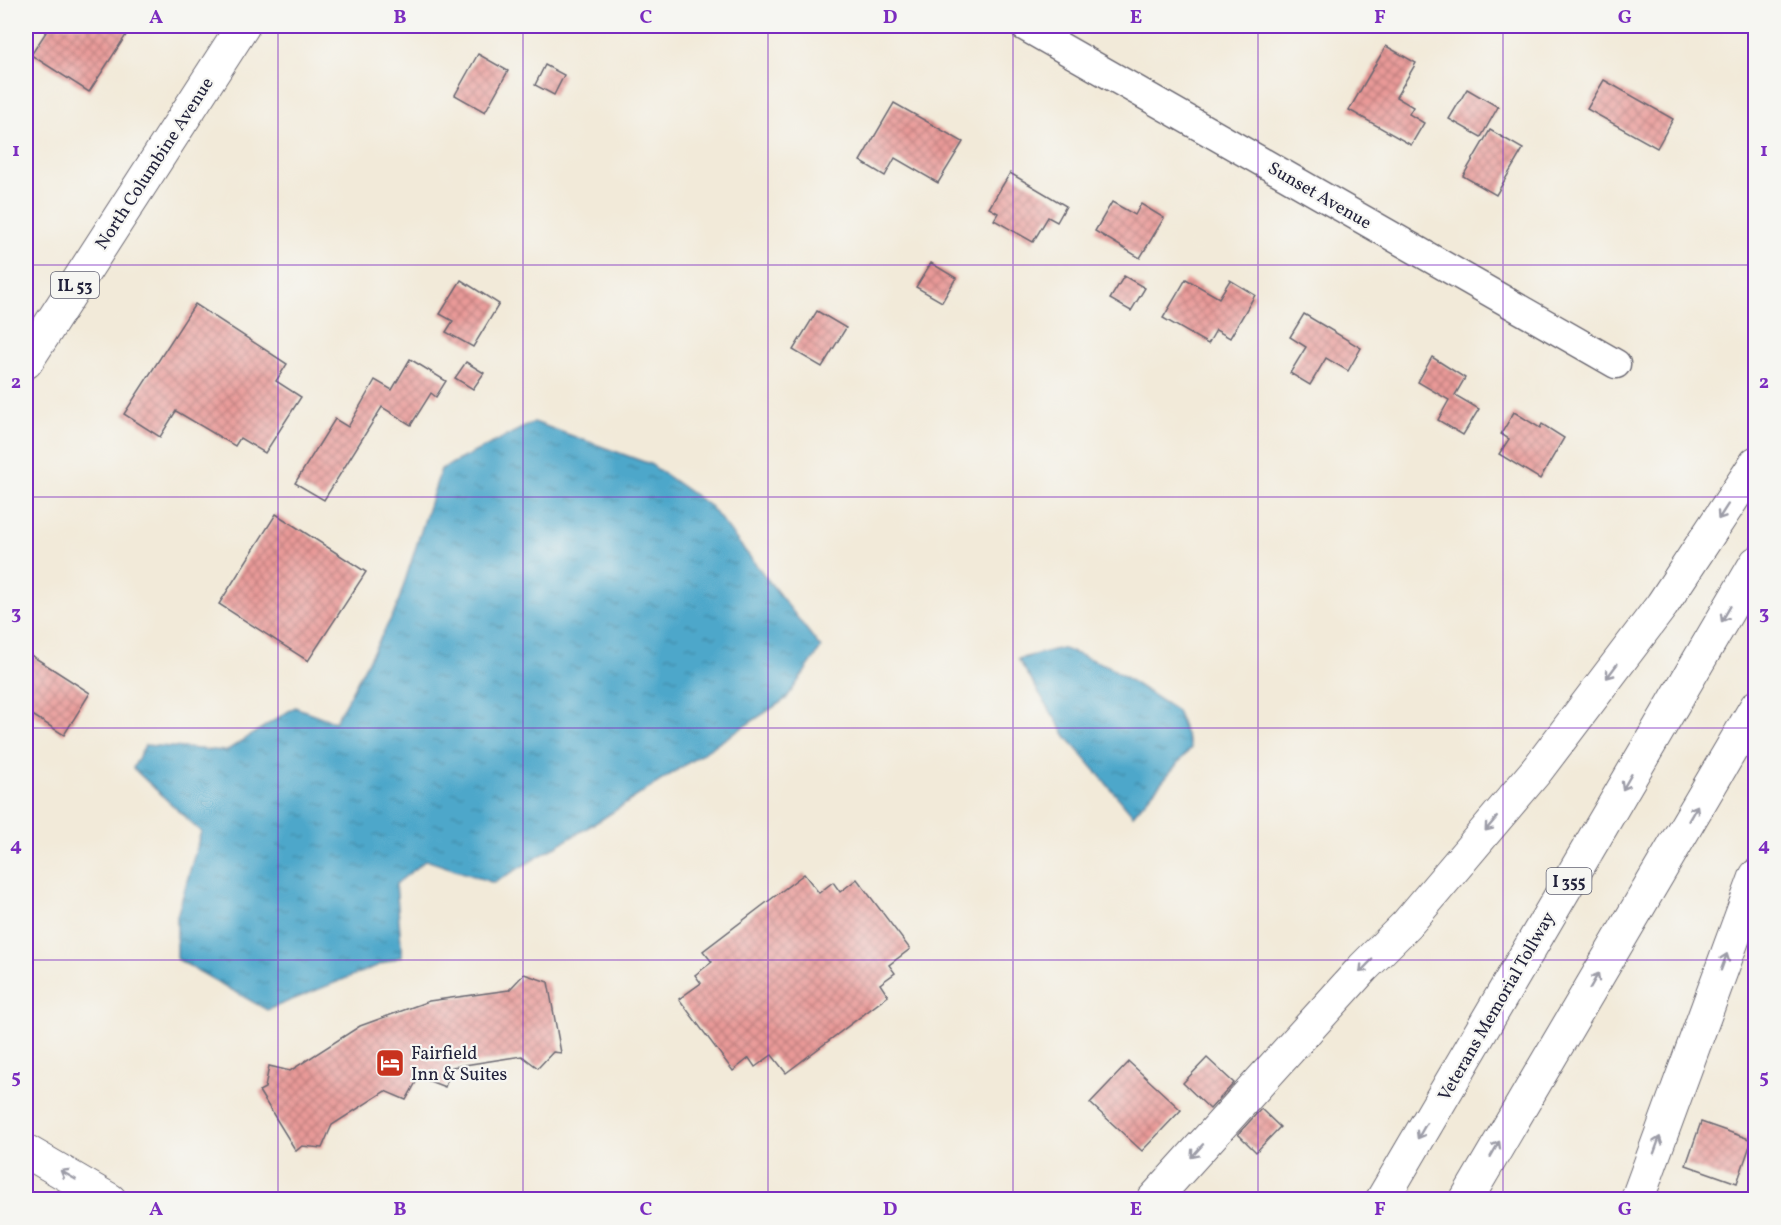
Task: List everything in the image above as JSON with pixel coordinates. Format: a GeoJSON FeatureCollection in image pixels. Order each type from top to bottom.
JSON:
{"type":"FeatureCollection","features":[{"type":"Feature","properties":{"kind":"main road","name":"North Columbine Avenue"},"geometry":{"type":"LineString","coordinates":[[26,362],[243,26]]}},
{"type":"Feature","properties":{"kind":"main road"},"geometry":{"type":"LineString","coordinates":[[1154,1200],[1363,968],[1407,924],[1537,770],[1662,605],[1755,463]]}},
{"type":"Feature","properties":{"kind":"main road","name":"Veterans Memorial Tollway"},"geometry":{"type":"LineString","coordinates":[[1382,1200],[1755,564]]}},
{"type":"Feature","properties":{"kind":"main road"},"geometry":{"type":"LineString","coordinates":[[1466,1200],[1755,707]]}},
{"type":"Feature","properties":{"kind":"main road"},"geometry":{"type":"LineString","coordinates":[[1637,1200],[1755,876]]}},
{"type":"Feature","properties":{"kind":"main road"},"geometry":{"type":"LineString","coordinates":[[26,1151],[110,1200]]}},
{"type":"Feature","properties":{"kind":"street","name":"Sunset Avenue"},"geometry":{"type":"LineString","coordinates":[[1024,26],[1616,364]]}},
{"type":"Feature","properties":{"kind":"water"},"geometry":{"type":"Polygon","coordinates":[[[534,422],[650,464],[711,507],[821,648],[786,699],[602,819],[494,883],[426,860],[396,884],[402,956],[267,1010],[177,959],[177,916],[201,832],[133,768],[145,745],[226,751],[295,707],[335,722],[396,609],[441,469],[534,422]]]}},
{"type":"Feature","properties":{"kind":"water"},"geometry":{"type":"Polygon","coordinates":[[[1061,648],[1108,666],[1177,711],[1191,748],[1133,815],[1066,736],[1018,659],[1061,648]]]}},
{"type":"Feature","properties":{"kind":"building"},"geometry":{"type":"Polygon","coordinates":[[[50,26],[132,26],[89,92],[31,55],[50,26]]]}},
{"type":"Feature","properties":{"kind":"building"},"geometry":{"type":"Polygon","coordinates":[[[1386,46],[1416,63],[1396,97],[1413,107],[1409,114],[1424,123],[1411,145],[1349,110],[1386,46]]]}},
{"type":"Feature","properties":{"kind":"building"},"geometry":{"type":"Polygon","coordinates":[[[478,54],[508,71],[485,112],[455,95],[478,54]]]}},
{"type":"Feature","properties":{"kind":"building"},"geometry":{"type":"Polygon","coordinates":[[[545,65],[564,75],[554,95],[535,85],[545,65]]]}},
{"type":"Feature","properties":{"kind":"building"},"geometry":{"type":"Polygon","coordinates":[[[1604,80],[1673,119],[1657,148],[1587,109],[1604,80]]]}},
{"type":"Feature","properties":{"kind":"building"},"geometry":{"type":"Polygon","coordinates":[[[1467,89],[1498,107],[1481,137],[1449,119],[1467,89]]]}},
{"type":"Feature","properties":{"kind":"building"},"geometry":{"type":"Polygon","coordinates":[[[894,103],[963,142],[938,183],[895,158],[885,176],[860,161],[894,103]]]}},
{"type":"Feature","properties":{"kind":"building"},"geometry":{"type":"Polygon","coordinates":[[[1490,130],[1523,149],[1496,195],[1463,176],[1490,130]]]}},
{"type":"Feature","properties":{"kind":"building"},"geometry":{"type":"Polygon","coordinates":[[[1010,173],[1066,206],[1057,222],[1048,217],[1033,242],[994,220],[998,213],[989,208],[1010,173]]]}},
{"type":"Feature","properties":{"kind":"building"},"geometry":{"type":"Polygon","coordinates":[[[1112,202],[1135,215],[1141,204],[1164,218],[1140,258],[1095,231],[1112,202]]]}},
{"type":"Feature","properties":{"kind":"building"},"geometry":{"type":"Polygon","coordinates":[[[931,263],[956,278],[942,302],[916,287],[931,263]]]}},
{"type":"Feature","properties":{"kind":"building"},"geometry":{"type":"Polygon","coordinates":[[[1124,276],[1145,288],[1131,311],[1110,299],[1124,276]]]}},
{"type":"Feature","properties":{"kind":"building"},"geometry":{"type":"Polygon","coordinates":[[[1186,279],[1219,298],[1230,280],[1255,295],[1230,338],[1216,330],[1208,344],[1163,318],[1186,279]]]}},
{"type":"Feature","properties":{"kind":"building"},"geometry":{"type":"Polygon","coordinates":[[[461,280],[499,304],[473,347],[446,332],[453,321],[440,314],[461,280]]]}},
{"type":"Feature","properties":{"kind":"building"},"geometry":{"type":"Polygon","coordinates":[[[195,304],[287,364],[276,381],[301,397],[265,453],[240,438],[235,446],[176,411],[160,437],[124,414],[195,304]]]}},
{"type":"Feature","properties":{"kind":"building"},"geometry":{"type":"Polygon","coordinates":[[[817,311],[846,328],[822,367],[793,350],[817,311]]]}},
{"type":"Feature","properties":{"kind":"building"},"geometry":{"type":"Polygon","coordinates":[[[1304,314],[1361,348],[1348,371],[1326,358],[1310,385],[1290,373],[1306,347],[1290,337],[1304,314]]]}},
{"type":"Feature","properties":{"kind":"building"},"geometry":{"type":"Polygon","coordinates":[[[1432,357],[1465,378],[1455,395],[1479,409],[1463,435],[1438,420],[1449,400],[1418,382],[1432,357]]]}},
{"type":"Feature","properties":{"kind":"building"},"geometry":{"type":"Polygon","coordinates":[[[410,359],[446,381],[436,397],[431,393],[411,425],[382,407],[324,500],[295,483],[335,419],[348,427],[375,380],[392,390],[410,359]]]}},
{"type":"Feature","properties":{"kind":"building"},"geometry":{"type":"Polygon","coordinates":[[[466,362],[484,373],[473,389],[455,378],[466,362]]]}},
{"type":"Feature","properties":{"kind":"building"},"geometry":{"type":"Polygon","coordinates":[[[1514,412],[1540,428],[1542,424],[1564,438],[1540,479],[1499,454],[1509,439],[1501,434],[1514,412]]]}},
{"type":"Feature","properties":{"kind":"building"},"geometry":{"type":"Polygon","coordinates":[[[276,514],[366,572],[308,661],[219,604],[276,514]]]}},
{"type":"Feature","properties":{"kind":"building"},"geometry":{"type":"Polygon","coordinates":[[[26,652],[90,693],[64,735],[26,711],[26,652]]]}},
{"type":"Feature","properties":{"kind":"building"},"geometry":{"type":"Polygon","coordinates":[[[804,874],[819,893],[833,882],[840,892],[857,879],[910,949],[889,965],[895,973],[880,984],[888,996],[786,1073],[772,1055],[755,1067],[749,1058],[733,1071],[679,999],[701,983],[695,975],[712,962],[703,951],[804,874]]]}},
{"type":"Feature","properties":{"kind":"building","name":"Fairfield Inn & Suites"},"geometry":{"type":"Polygon","coordinates":[[[524,974],[548,982],[561,1053],[553,1052],[538,1068],[522,1056],[452,1067],[445,1087],[419,1077],[406,1100],[385,1091],[332,1125],[322,1148],[302,1146],[296,1151],[259,1091],[265,1088],[269,1066],[290,1071],[360,1026],[429,1001],[509,990],[524,974]]]}},
{"type":"Feature","properties":{"kind":"building"},"geometry":{"type":"Polygon","coordinates":[[[1207,1058],[1234,1083],[1210,1109],[1183,1083],[1207,1058]]]}},
{"type":"Feature","properties":{"kind":"building"},"geometry":{"type":"Polygon","coordinates":[[[1129,1062],[1181,1110],[1142,1151],[1090,1103],[1129,1062]]]}},
{"type":"Feature","properties":{"kind":"building"},"geometry":{"type":"Polygon","coordinates":[[[1261,1109],[1280,1127],[1256,1152],[1238,1134],[1261,1109]]]}},
{"type":"Feature","properties":{"kind":"building"},"geometry":{"type":"Polygon","coordinates":[[[1701,1122],[1752,1140],[1737,1183],[1686,1165],[1701,1122]]]}},
{"type":"Feature","properties":{"kind":"place","name":"Fairfield Inn & Suites"},"geometry":{"type":"Point","coordinates":[390,1063]}}]}
